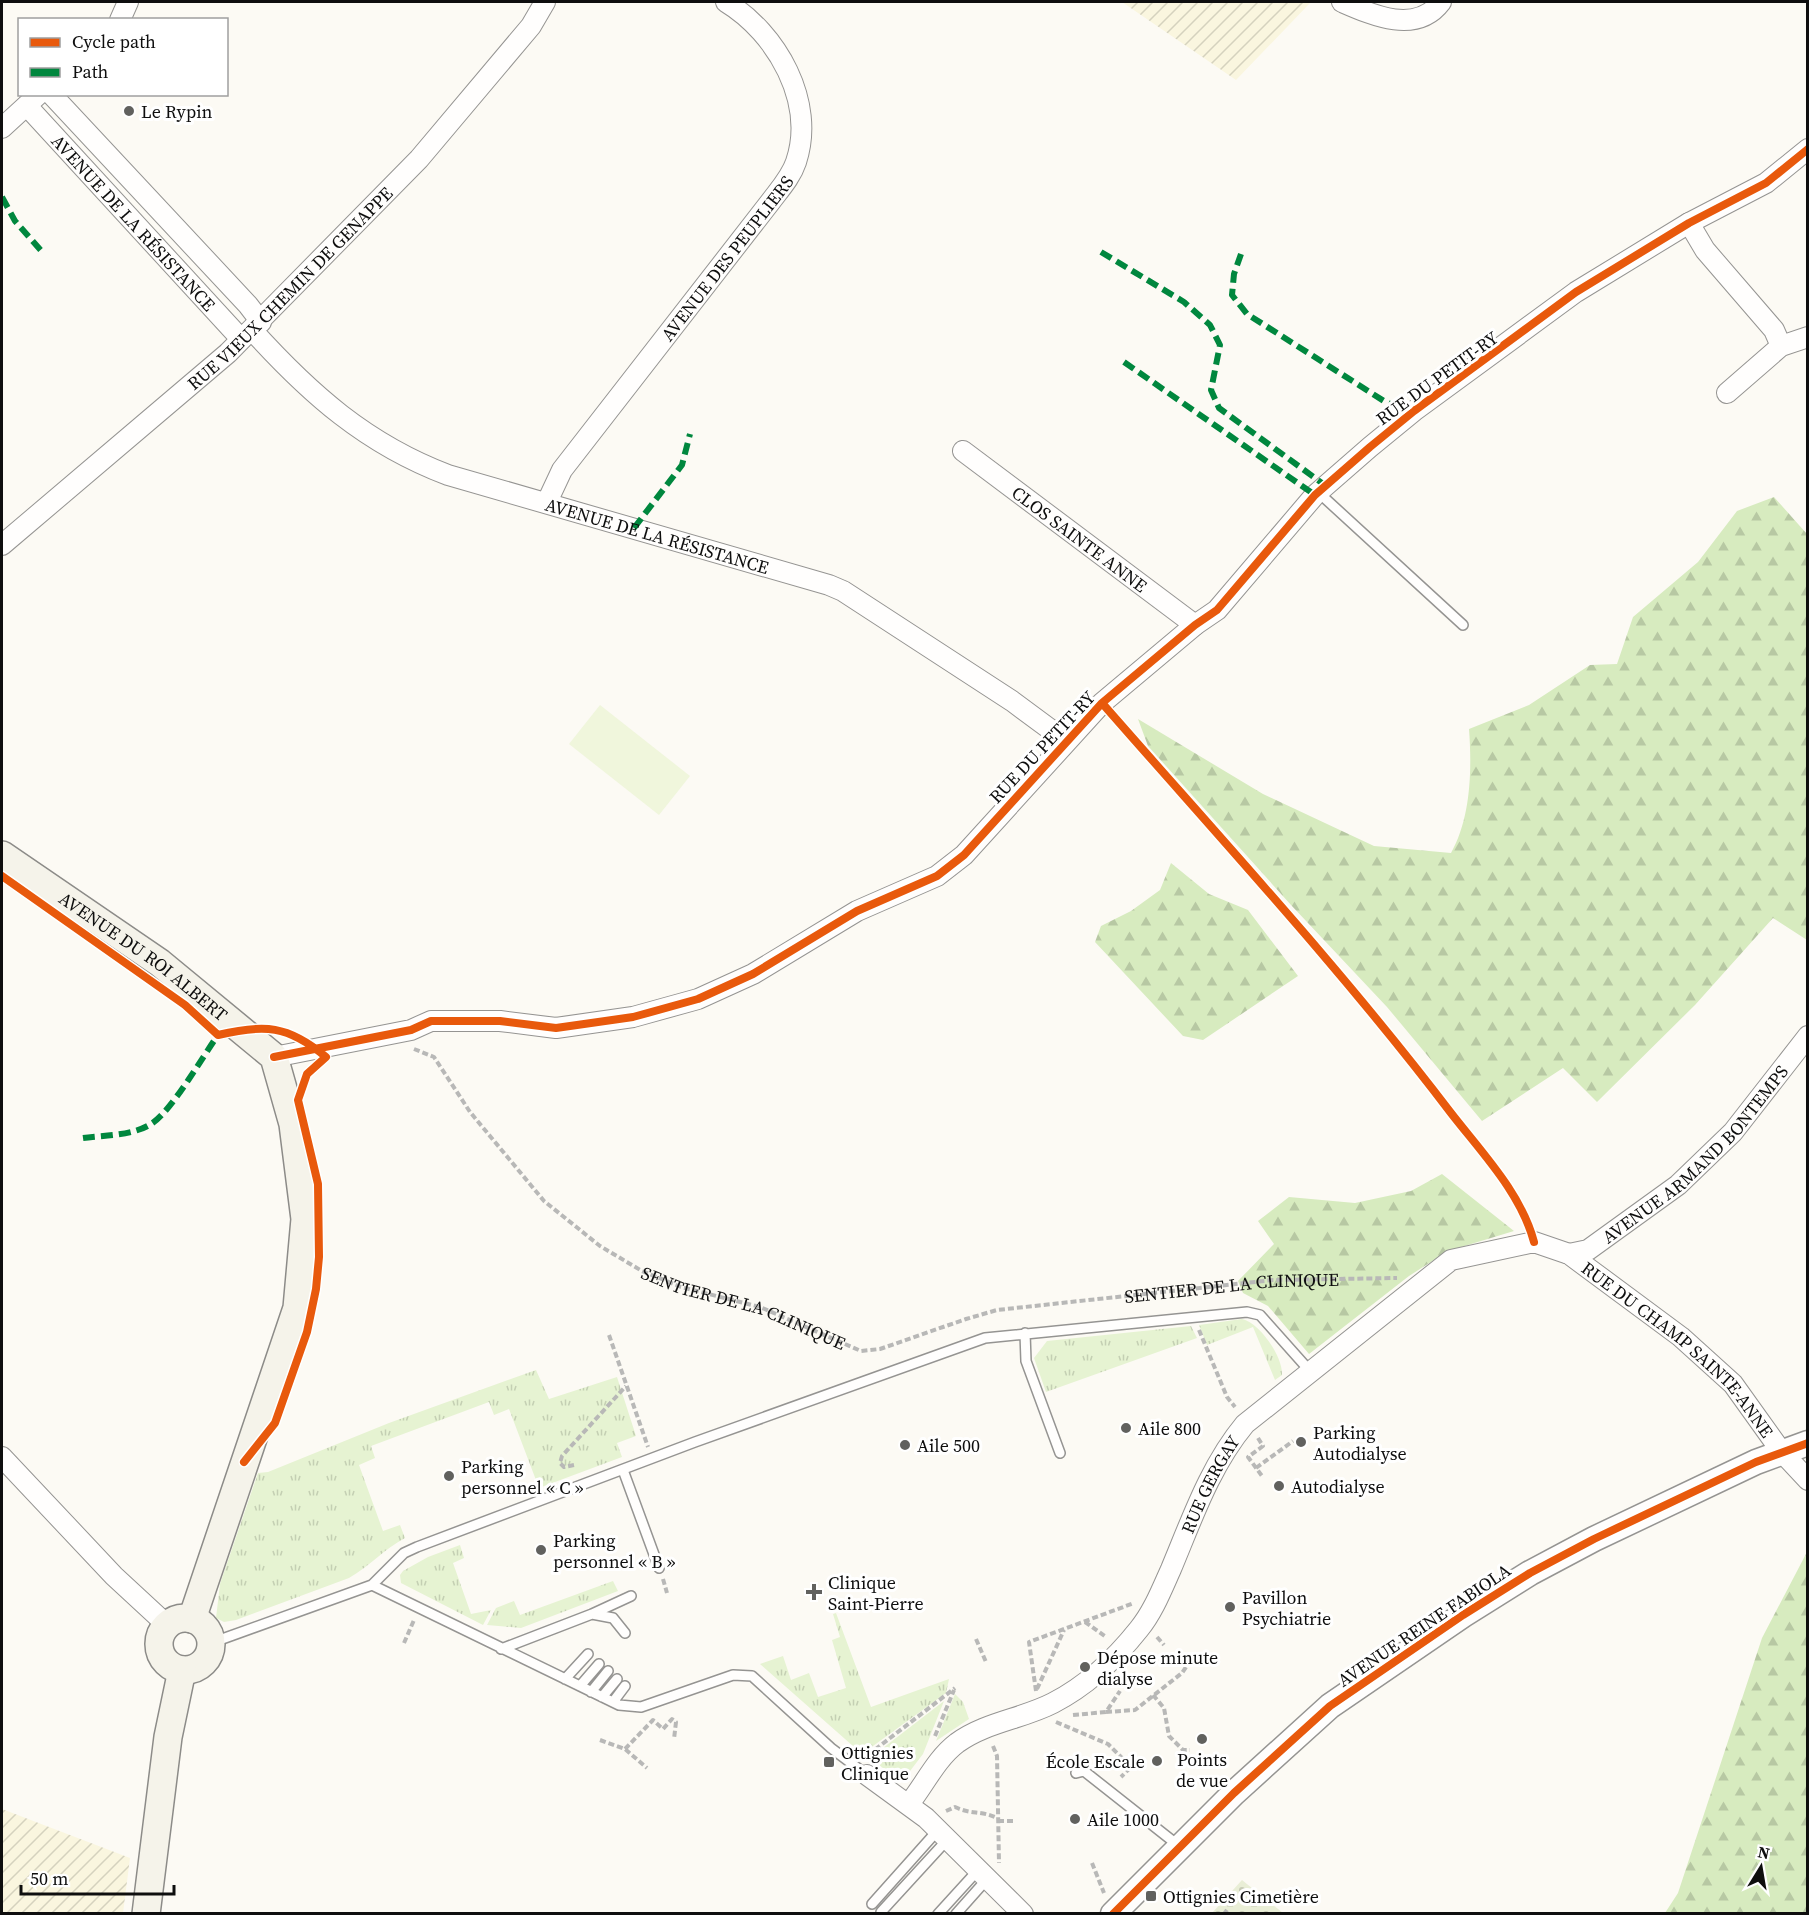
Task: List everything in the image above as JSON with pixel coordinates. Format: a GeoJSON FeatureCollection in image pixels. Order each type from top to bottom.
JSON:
{"type":"FeatureCollection","features":[{"type":"Feature","properties":{"kind":"main road","name":"AVENUE DU ROI ALBERT"},"geometry":{"type":"LineString","coordinates":[[2,855],[160,963],[274,1057]]}},
{"type":"Feature","properties":{"kind":"main road"},"geometry":{"type":"LineString","coordinates":[[180,1622],[205,1628],[211,1643],[210,1651],[202,1664],[182,1670],[171,1666],[160,1652],[160,1635],[180,1622],[297,1308],[305,1219],[293,1124],[274,1057]]}},
{"type":"Feature","properties":{"kind":"main road"},"geometry":{"type":"LineString","coordinates":[[146,1914],[168,1737],[182,1670]]}},
{"type":"Feature","properties":{"kind":"street"},"geometry":{"type":"LineString","coordinates":[[121,18],[128,2]]}},
{"type":"Feature","properties":{"kind":"street","name":"RUE VIEUX CHEMIN DE GENAPPE"},"geometry":{"type":"LineString","coordinates":[[2,545],[228,353],[251,330],[418,159],[531,26],[545,2]]}},
{"type":"Feature","properties":{"kind":"street","name":"AVENUE DES PEUPLIERS"},"geometry":{"type":"LineString","coordinates":[[547,502],[562,470],[771,201],[795,164],[802,121],[799,104],[786,69],[754,22],[726,2]]}},
{"type":"Feature","properties":{"kind":"street"},"geometry":{"type":"LineString","coordinates":[[1342,2],[1365,12],[1400,21],[1420,17],[1441,2]]}},
{"type":"Feature","properties":{"kind":"street","name":"AVENUE DE LA RÉSISTANCE"},"geometry":{"type":"LineString","coordinates":[[53,96],[248,305],[251,330]]}},
{"type":"Feature","properties":{"kind":"street","name":"AVENUE DE LA RÉSISTANCE"},"geometry":{"type":"LineString","coordinates":[[2,129],[33,100],[138,224],[251,330],[323,403],[378,442],[439,471],[811,579],[843,591],[1012,701],[1066,741]]}},
{"type":"Feature","properties":{"kind":"street","name":"RUE DU PETIT-RY"},"geometry":{"type":"LineString","coordinates":[[274,1057],[411,1030],[432,1021],[500,1021],[556,1028],[633,1017],[698,999],[753,974],[857,911],[937,876],[964,855],[1102,703],[1195,625],[1217,610],[1318,492],[1414,411],[1469,373],[1576,292],[1689,223],[1766,183],[1808,148]]}},
{"type":"Feature","properties":{"kind":"street"},"geometry":{"type":"LineString","coordinates":[[138,224],[158,208]]}},
{"type":"Feature","properties":{"kind":"street"},"geometry":{"type":"LineString","coordinates":[[1689,223],[1705,250],[1774,330],[1781,346]]}},
{"type":"Feature","properties":{"kind":"street"},"geometry":{"type":"LineString","coordinates":[[1727,393],[1781,346],[1808,337]]}},
{"type":"Feature","properties":{"kind":"street","name":"CLOS SAINTE ANNE"},"geometry":{"type":"LineString","coordinates":[[963,451],[1195,625]]}},
{"type":"Feature","properties":{"kind":"street","name":"AVENUE ARMAND BONTEMPS"},"geometry":{"type":"LineString","coordinates":[[1569,1254],[1588,1250],[1678,1185],[1733,1132],[1808,1036]]}},
{"type":"Feature","properties":{"kind":"street","name":"RUE GERGAY"},"geometry":{"type":"LineString","coordinates":[[909,1804],[946,1753],[959,1742],[1004,1720],[1053,1703],[1103,1668],[1140,1628],[1161,1590],[1210,1478],[1231,1441],[1245,1424],[1309,1370],[1451,1260],[1534,1242],[1569,1254]]}},
{"type":"Feature","properties":{"kind":"street","name":"RUE DU CHAMP SAINTE-ANNE"},"geometry":{"type":"LineString","coordinates":[[1569,1254],[1681,1337],[1733,1384],[1781,1451],[1808,1480]]}},
{"type":"Feature","properties":{"kind":"street","name":"AVENUE REINE FABIOLA"},"geometry":{"type":"LineString","coordinates":[[1110,1906],[1181,1847],[1234,1793],[1330,1706],[1463,1615],[1530,1573],[1594,1539],[1781,1451],[1808,1443]]}},
{"type":"Feature","properties":{"kind":"street"},"geometry":{"type":"LineString","coordinates":[[2,1457],[114,1576],[180,1622]]}},
{"type":"Feature","properties":{"kind":"street"},"geometry":{"type":"LineString","coordinates":[[866,1766],[909,1804],[943,1828],[989,1871],[1023,1914]]}},
{"type":"Feature","properties":{"kind":"lane"},"geometry":{"type":"LineString","coordinates":[[1318,492],[1463,624]]}},
{"type":"Feature","properties":{"kind":"lane"},"geometry":{"type":"LineString","coordinates":[[211,1643],[372,1586],[404,1553],[417,1547],[985,1338],[1247,1312],[1260,1315],[1309,1370]]}},
{"type":"Feature","properties":{"kind":"lane"},"geometry":{"type":"LineString","coordinates":[[1025,1333],[1026,1361],[1060,1453]]}},
{"type":"Feature","properties":{"kind":"lane"},"geometry":{"type":"LineString","coordinates":[[623,1470],[659,1568]]}},
{"type":"Feature","properties":{"kind":"lane"},"geometry":{"type":"LineString","coordinates":[[372,1586],[612,1702],[640,1707],[733,1675],[752,1676],[831,1748],[866,1766]]}},
{"type":"Feature","properties":{"kind":"lane"},"geometry":{"type":"LineString","coordinates":[[501,1649],[592,1614],[631,1596]]}},
{"type":"Feature","properties":{"kind":"lane"},"geometry":{"type":"LineString","coordinates":[[592,1614],[613,1618],[625,1632]]}},
{"type":"Feature","properties":{"kind":"lane"},"geometry":{"type":"LineString","coordinates":[[565,1679],[588,1654]]}},
{"type":"Feature","properties":{"kind":"lane"},"geometry":{"type":"LineString","coordinates":[[580,1686],[599,1664]]}},
{"type":"Feature","properties":{"kind":"lane"},"geometry":{"type":"LineString","coordinates":[[591,1692],[608,1671]]}},
{"type":"Feature","properties":{"kind":"lane"},"geometry":{"type":"LineString","coordinates":[[602,1697],[617,1679]]}},
{"type":"Feature","properties":{"kind":"lane"},"geometry":{"type":"LineString","coordinates":[[612,1702],[626,1686]]}},
{"type":"Feature","properties":{"kind":"lane"},"geometry":{"type":"LineString","coordinates":[[1076,1773],[1084,1770],[1181,1847]]}},
{"type":"Feature","properties":{"kind":"lane"},"geometry":{"type":"LineString","coordinates":[[872,1904],[943,1828]]}},
{"type":"Feature","properties":{"kind":"lane"},"geometry":{"type":"LineString","coordinates":[[881,1912],[943,1828]]}},
{"type":"Feature","properties":{"kind":"lane"},"geometry":{"type":"LineString","coordinates":[[938,1914],[989,1871]]}},
{"type":"Feature","properties":{"kind":"lane"},"geometry":{"type":"LineString","coordinates":[[956,1914],[989,1871]]}},
{"type":"Feature","properties":{"kind":"path"},"geometry":{"type":"LineString","coordinates":[[609,1335],[647,1446]]}},
{"type":"Feature","properties":{"kind":"path"},"geometry":{"type":"LineString","coordinates":[[1200,1336],[1227,1397],[1235,1408]]}},
{"type":"Feature","properties":{"kind":"path"},"geometry":{"type":"LineString","coordinates":[[574,1465],[564,1467],[560,1463],[562,1456],[626,1386]]}},
{"type":"Feature","properties":{"kind":"path"},"geometry":{"type":"LineString","coordinates":[[1257,1437],[1263,1446],[1248,1457],[1262,1476]]}},
{"type":"Feature","properties":{"kind":"path"},"geometry":{"type":"LineString","coordinates":[[1256,1468],[1293,1441]]}},
{"type":"Feature","properties":{"kind":"path"},"geometry":{"type":"LineString","coordinates":[[1064,1629],[1036,1691],[1029,1642],[1138,1601]]}},
{"type":"Feature","properties":{"kind":"path"},"geometry":{"type":"LineString","coordinates":[[404,1643],[414,1620]]}},
{"type":"Feature","properties":{"kind":"path"},"geometry":{"type":"LineString","coordinates":[[1085,1622],[1109,1640]]}},
{"type":"Feature","properties":{"kind":"path"},"geometry":{"type":"LineString","coordinates":[[976,1639],[986,1662]]}},
{"type":"Feature","properties":{"kind":"path"},"geometry":{"type":"LineString","coordinates":[[1071,1715],[1135,1710],[1186,1666]]}},
{"type":"Feature","properties":{"kind":"path"},"geometry":{"type":"LineString","coordinates":[[866,1766],[955,1688],[932,1744]]}},
{"type":"Feature","properties":{"kind":"path"},"geometry":{"type":"LineString","coordinates":[[1106,1712],[1120,1691]]}},
{"type":"Feature","properties":{"kind":"path"},"geometry":{"type":"LineString","coordinates":[[1154,1695],[1164,1708],[1168,1736],[1183,1750],[1190,1750]]}},
{"type":"Feature","properties":{"kind":"path"},"geometry":{"type":"LineString","coordinates":[[1059,1716],[1052,1720],[1108,1744],[1131,1767],[1121,1778]]}},
{"type":"Feature","properties":{"kind":"path"},"geometry":{"type":"LineString","coordinates":[[625,1749],[653,1720],[663,1728],[672,1719],[676,1722],[674,1739]]}},
{"type":"Feature","properties":{"kind":"path"},"geometry":{"type":"LineString","coordinates":[[600,1740],[625,1749],[647,1768]]}},
{"type":"Feature","properties":{"kind":"path"},"geometry":{"type":"LineString","coordinates":[[989,1871],[997,1819],[997,1756],[990,1740]]}},
{"type":"Feature","properties":{"kind":"path"},"geometry":{"type":"LineString","coordinates":[[943,1828],[948,1809],[955,1807],[969,1814],[981,1811],[997,1819],[1015,1821]]}},
{"type":"Feature","properties":{"kind":"path"},"geometry":{"type":"LineString","coordinates":[[1092,1863],[1110,1906]]}},
{"type":"Feature","properties":{"kind":"shaded area"},"geometry":{"type":"Polygon","coordinates":[[[1122,2],[1311,2],[1236,80],[1122,2]]]}},
{"type":"Feature","properties":{"kind":"shaded area"},"geometry":{"type":"Polygon","coordinates":[[[2,1809],[130,1858],[123,1913],[2,1913],[2,1809]]]}},
{"type":"Feature","properties":{"kind":"green space"},"geometry":{"type":"Polygon","coordinates":[[[1774,497],[1807,534],[1807,940],[1773,918],[1695,1005],[1597,1102],[1563,1068],[1482,1121],[1387,1007],[1291,905],[1148,746],[1138,719],[1263,794],[1374,846],[1451,853],[1463,824],[1469,793],[1469,729],[1529,705],[1590,665],[1617,664],[1633,617],[1698,562],[1737,511],[1774,497]]]}},
{"type":"Feature","properties":{"kind":"green space"},"geometry":{"type":"Polygon","coordinates":[[[600,705],[690,776],[659,815],[569,744],[600,705]]]}},
{"type":"Feature","properties":{"kind":"green space"},"geometry":{"type":"Polygon","coordinates":[[[1171,863],[1209,894],[1248,910],[1298,976],[1203,1040],[1183,1036],[1095,942],[1101,926],[1131,911],[1160,890],[1171,863]]]}},
{"type":"Feature","properties":{"kind":"green space"},"geometry":{"type":"Polygon","coordinates":[[[1442,1174],[1514,1231],[1448,1251],[1409,1276],[1309,1354],[1268,1306],[1243,1293],[1238,1281],[1274,1244],[1258,1221],[1289,1197],[1355,1203],[1411,1191],[1442,1174]]]}},
{"type":"Feature","properties":{"kind":"green space"},"geometry":{"type":"Polygon","coordinates":[[[1242,1319],[1256,1327],[1275,1350],[1282,1375],[1275,1380],[1253,1327],[1207,1345],[1199,1325],[1242,1319]]]}},
{"type":"Feature","properties":{"kind":"green space"},"geometry":{"type":"Polygon","coordinates":[[[1191,1326],[1197,1338],[1046,1392],[1034,1358],[1047,1341],[1191,1326]]]}},
{"type":"Feature","properties":{"kind":"green space"},"geometry":{"type":"Polygon","coordinates":[[[536,1370],[549,1399],[617,1377],[636,1436],[617,1443],[622,1457],[539,1488],[509,1409],[494,1415],[489,1402],[371,1446],[375,1458],[359,1465],[383,1531],[400,1525],[405,1538],[349,1578],[236,1620],[224,1622],[216,1618],[220,1584],[258,1473],[268,1472],[389,1423],[536,1370]]]}},
{"type":"Feature","properties":{"kind":"green space"},"geometry":{"type":"Polygon","coordinates":[[[460,1545],[464,1558],[453,1563],[471,1614],[491,1610],[483,1625],[401,1583],[400,1575],[403,1571],[428,1557],[460,1545]]]}},
{"type":"Feature","properties":{"kind":"green space"},"geometry":{"type":"Polygon","coordinates":[[[1807,1552],[1807,1913],[1665,1913],[1678,1893],[1762,1638],[1807,1552]]]}},
{"type":"Feature","properties":{"kind":"green space"},"geometry":{"type":"Polygon","coordinates":[[[613,1581],[618,1591],[521,1628],[487,1625],[496,1608],[514,1601],[520,1615],[613,1581]]]}},
{"type":"Feature","properties":{"kind":"green space"},"geometry":{"type":"Polygon","coordinates":[[[836,1613],[871,1707],[949,1679],[946,1693],[862,1754],[760,1664],[783,1656],[791,1680],[809,1673],[818,1697],[846,1688],[832,1640],[840,1637],[833,1614],[836,1613]]]}},
{"type":"Feature","properties":{"kind":"green space"},"geometry":{"type":"Polygon","coordinates":[[[955,1694],[963,1702],[969,1719],[936,1741],[955,1694]]]}},
{"type":"Feature","properties":{"kind":"green space"},"geometry":{"type":"Polygon","coordinates":[[[944,1701],[923,1754],[907,1775],[892,1775],[870,1758],[944,1701]]]}},
{"type":"Feature","properties":{"kind":"green space"},"geometry":{"type":"Polygon","coordinates":[[[1242,1880],[1283,1913],[1212,1913],[1242,1880]]]}},
{"type":"Feature","properties":{"kind":"marked path"},"geometry":{"type":"LineString","coordinates":[[2,197],[15,221],[44,254]]}},
{"type":"Feature","properties":{"kind":"marked path"},"geometry":{"type":"LineString","coordinates":[[1101,252],[1184,302],[1210,325],[1220,345],[1211,390],[1219,408],[1326,486]]}},
{"type":"Feature","properties":{"kind":"marked path"},"geometry":{"type":"LineString","coordinates":[[1241,254],[1234,274],[1232,295],[1247,314],[1387,403],[1414,411]]}},
{"type":"Feature","properties":{"kind":"marked path"},"geometry":{"type":"LineString","coordinates":[[1124,362],[1315,495]]}},
{"type":"Feature","properties":{"kind":"marked path"},"geometry":{"type":"LineString","coordinates":[[634,528],[682,465],[690,434]]}},
{"type":"Feature","properties":{"kind":"marked path"},"geometry":{"type":"LineString","coordinates":[[83,1138],[135,1131],[159,1118],[177,1096],[218,1035]]}},
{"type":"Feature","properties":{"kind":"cycle path"},"geometry":{"type":"LineString","coordinates":[[274,1057],[411,1030],[431,1021],[500,1021],[556,1028],[633,1017],[698,999],[753,974],[857,911],[937,876],[964,855],[1102,703],[1195,625],[1217,610],[1315,495],[1370,447],[1414,411],[1576,292],[1689,223],[1766,183],[1808,149]]}},
{"type":"Feature","properties":{"kind":"cycle path"},"geometry":{"type":"LineString","coordinates":[[1102,703],[1280,905],[1410,1060],[1510,1190],[1528,1224],[1534,1242]]}},
{"type":"Feature","properties":{"kind":"cycle path"},"geometry":{"type":"LineString","coordinates":[[2,876],[185,1005],[218,1035],[249,1029],[275,1030],[300,1039],[326,1057],[307,1074],[298,1100],[318,1184],[319,1257],[316,1289],[307,1332],[275,1423],[244,1462]]}},
{"type":"Feature","properties":{"kind":"cycle path"},"geometry":{"type":"LineString","coordinates":[[1113,1914],[1234,1793],[1330,1706],[1463,1615],[1530,1573],[1594,1539],[1756,1462],[1808,1443]]}},
{"type":"Feature","properties":{"kind":"place","name":"Le Rypin"},"geometry":{"type":"Point","coordinates":[129,111]}},
{"type":"Feature","properties":{"kind":"place","name":"Aile 800"},"geometry":{"type":"Point","coordinates":[1126,1428]}},
{"type":"Feature","properties":{"kind":"place","name":"Parking Autodialyse"},"geometry":{"type":"Point","coordinates":[1301,1442]}},
{"type":"Feature","properties":{"kind":"place","name":"Aile 500"},"geometry":{"type":"Point","coordinates":[905,1445]}},
{"type":"Feature","properties":{"kind":"place","name":"Parking personnel « C »"},"geometry":{"type":"Point","coordinates":[449,1476]}},
{"type":"Feature","properties":{"kind":"place","name":"Autodialyse"},"geometry":{"type":"Point","coordinates":[1279,1486]}},
{"type":"Feature","properties":{"kind":"place","name":"Parking personnel « B »"},"geometry":{"type":"Point","coordinates":[541,1550]}},
{"type":"Feature","properties":{"kind":"place","name":"Clinique Saint-Pierre"},"geometry":{"type":"Point","coordinates":[814,1592]}},
{"type":"Feature","properties":{"kind":"place","name":"Pavillon Psychiatrie"},"geometry":{"type":"Point","coordinates":[1230,1607]}},
{"type":"Feature","properties":{"kind":"place","name":"Dépose minute dialyse"},"geometry":{"type":"Point","coordinates":[1085,1667]}},
{"type":"Feature","properties":{"kind":"place","name":"Points de vue"},"geometry":{"type":"Point","coordinates":[1202,1739]}},
{"type":"Feature","properties":{"kind":"place","name":"École Escale"},"geometry":{"type":"Point","coordinates":[1157,1761]}},
{"type":"Feature","properties":{"kind":"place","name":"Ottignies Clinique"},"geometry":{"type":"Point","coordinates":[829,1762]}},
{"type":"Feature","properties":{"kind":"place","name":"Aile 1000"},"geometry":{"type":"Point","coordinates":[1075,1819]}},
{"type":"Feature","properties":{"kind":"place","name":"Ottignies Cimetière"},"geometry":{"type":"Point","coordinates":[1151,1896]}}]}
